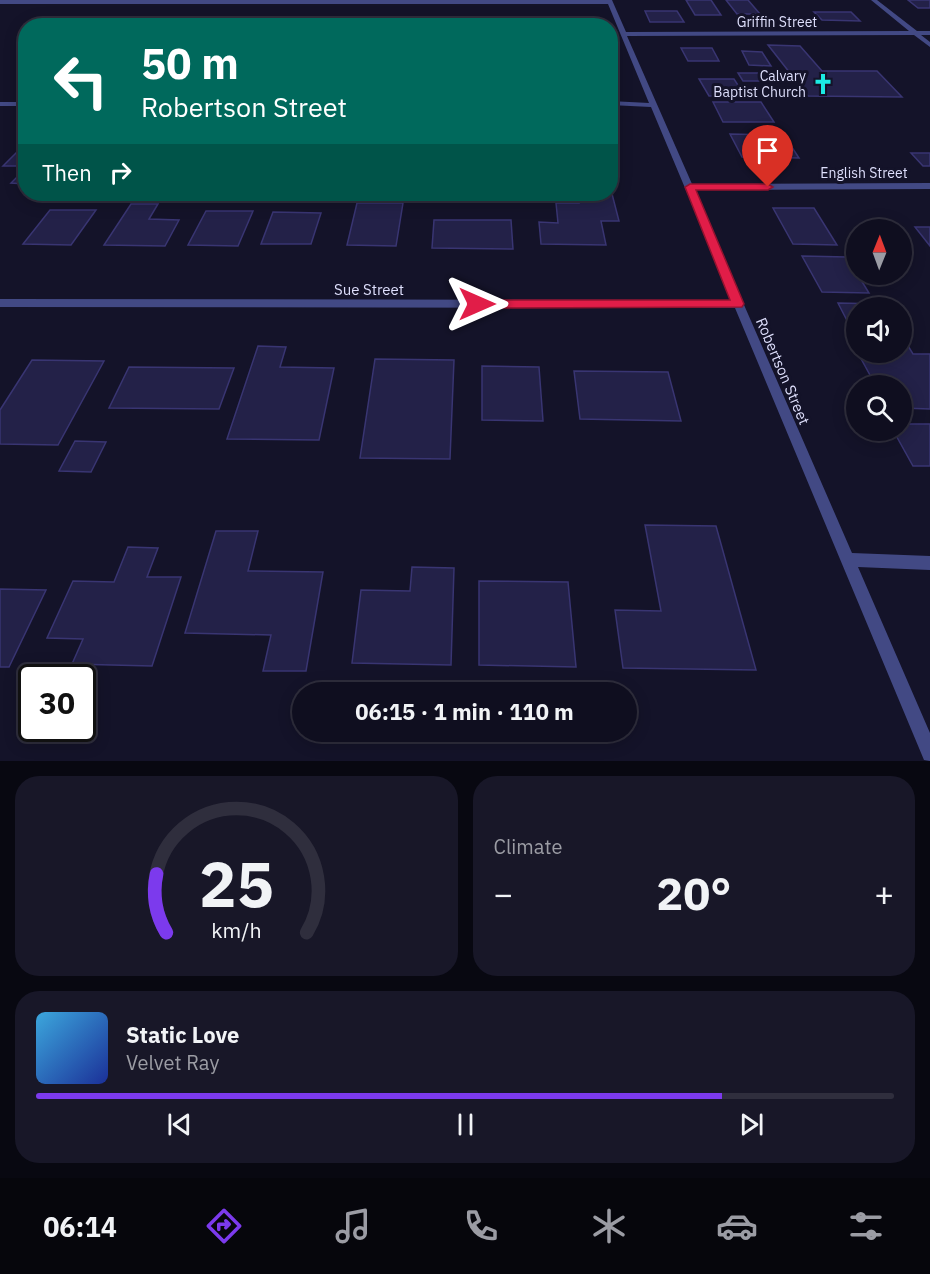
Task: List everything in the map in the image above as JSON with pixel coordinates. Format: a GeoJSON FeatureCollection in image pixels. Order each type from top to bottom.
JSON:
{"type":"FeatureCollection","features":[{"type":"Feature","properties":{"kind":"street"},"geometry":{"type":"LineString","coordinates":[[874,0],[930,45]]}},
{"type":"Feature","properties":{"kind":"street"},"geometry":{"type":"LineString","coordinates":[[0,2],[609,1]]}},
{"type":"Feature","properties":{"kind":"street","name":"Robertson Street"},"geometry":{"type":"LineString","coordinates":[[609,1],[617,18]]}},
{"type":"Feature","properties":{"kind":"street","name":"Robertson Street"},"geometry":{"type":"LineString","coordinates":[[618,21],[930,754]]}},
{"type":"Feature","properties":{"kind":"street","name":"Griffin Street"},"geometry":{"type":"LineString","coordinates":[[624,34],[930,33]]}},
{"type":"Feature","properties":{"kind":"street"},"geometry":{"type":"LineString","coordinates":[[618,103],[653,105]]}},
{"type":"Feature","properties":{"kind":"street"},"geometry":{"type":"LineString","coordinates":[[0,104],[18,104]]}},
{"type":"Feature","properties":{"kind":"street","name":"English Street"},"geometry":{"type":"LineString","coordinates":[[690,187],[930,186]]}},
{"type":"Feature","properties":{"kind":"street","name":"Sue Street"},"geometry":{"type":"LineString","coordinates":[[0,303],[738,304]]}},
{"type":"Feature","properties":{"kind":"street"},"geometry":{"type":"LineString","coordinates":[[846,560],[930,563]]}},
{"type":"Feature","properties":{"kind":"building"},"geometry":{"type":"Polygon","coordinates":[[[686,0],[711,0],[721,15],[695,15],[686,0]]]}},
{"type":"Feature","properties":{"kind":"building"},"geometry":{"type":"Polygon","coordinates":[[[726,0],[748,0],[760,14],[737,14],[726,0]]]}},
{"type":"Feature","properties":{"kind":"building"},"geometry":{"type":"Polygon","coordinates":[[[908,0],[930,0],[930,8],[918,8],[908,0]]]}},
{"type":"Feature","properties":{"kind":"building"},"geometry":{"type":"Polygon","coordinates":[[[645,11],[677,11],[684,22],[650,22],[645,11]]]}},
{"type":"Feature","properties":{"kind":"building"},"geometry":{"type":"Polygon","coordinates":[[[814,12],[851,12],[860,21],[822,20],[814,12]]]}},
{"type":"Feature","properties":{"kind":"building"},"geometry":{"type":"Polygon","coordinates":[[[504,17],[504,18],[469,18],[504,17]]]}},
{"type":"Feature","properties":{"kind":"building"},"geometry":{"type":"Polygon","coordinates":[[[768,45],[800,46],[822,71],[877,71],[902,97],[808,96],[768,45]]]}},
{"type":"Feature","properties":{"kind":"building"},"geometry":{"type":"Polygon","coordinates":[[[681,48],[712,48],[719,61],[688,61],[681,48]]]}},
{"type":"Feature","properties":{"kind":"building"},"geometry":{"type":"Polygon","coordinates":[[[742,51],[762,52],[771,66],[749,65],[742,51]]]}},
{"type":"Feature","properties":{"kind":"building"},"geometry":{"type":"Polygon","coordinates":[[[738,73],[776,73],[782,81],[743,81],[738,73]]]}},
{"type":"Feature","properties":{"kind":"building"},"geometry":{"type":"Polygon","coordinates":[[[699,79],[734,79],[745,96],[709,96],[699,79]]]}},
{"type":"Feature","properties":{"kind":"building"},"geometry":{"type":"Polygon","coordinates":[[[713,102],[761,102],[774,122],[723,122],[713,102]]]}},
{"type":"Feature","properties":{"kind":"building"},"geometry":{"type":"Polygon","coordinates":[[[730,134],[784,135],[799,158],[742,157],[730,134]]]}},
{"type":"Feature","properties":{"kind":"building"},"geometry":{"type":"Polygon","coordinates":[[[18,151],[18,166],[3,166],[18,151]]]}},
{"type":"Feature","properties":{"kind":"building"},"geometry":{"type":"Polygon","coordinates":[[[911,153],[930,153],[930,166],[923,166],[911,153]]]}},
{"type":"Feature","properties":{"kind":"building"},"geometry":{"type":"Polygon","coordinates":[[[18,176],[18,183],[11,183],[18,176]]]}},
{"type":"Feature","properties":{"kind":"building"},"geometry":{"type":"Polygon","coordinates":[[[579,201],[614,201],[619,221],[601,221],[606,245],[541,244],[539,222],[558,223],[556,203],[579,203],[579,201]]]}},
{"type":"Feature","properties":{"kind":"building"},"geometry":{"type":"Polygon","coordinates":[[[357,203],[403,203],[396,246],[347,245],[357,203]]]}},
{"type":"Feature","properties":{"kind":"building"},"geometry":{"type":"Polygon","coordinates":[[[131,204],[158,204],[149,219],[179,220],[165,246],[104,245],[131,204]]]}},
{"type":"Feature","properties":{"kind":"building"},"geometry":{"type":"Polygon","coordinates":[[[773,208],[814,208],[837,245],[793,244],[773,208]]]}},
{"type":"Feature","properties":{"kind":"building"},"geometry":{"type":"Polygon","coordinates":[[[50,210],[96,210],[71,245],[23,244],[50,210]]]}},
{"type":"Feature","properties":{"kind":"building"},"geometry":{"type":"Polygon","coordinates":[[[206,211],[253,211],[238,246],[188,245],[206,211]]]}},
{"type":"Feature","properties":{"kind":"building"},"geometry":{"type":"Polygon","coordinates":[[[273,212],[321,213],[311,244],[261,244],[273,212]]]}},
{"type":"Feature","properties":{"kind":"building"},"geometry":{"type":"Polygon","coordinates":[[[434,220],[511,220],[513,249],[432,248],[434,220]]]}},
{"type":"Feature","properties":{"kind":"building"},"geometry":{"type":"Polygon","coordinates":[[[915,227],[930,227],[930,246],[915,227]]]}},
{"type":"Feature","properties":{"kind":"building"},"geometry":{"type":"Polygon","coordinates":[[[802,256],[846,257],[846,285],[864,285],[869,293],[822,292],[802,256]]]}},
{"type":"Feature","properties":{"kind":"building"},"geometry":{"type":"Polygon","coordinates":[[[838,303],[846,303],[846,319],[838,303]]]}},
{"type":"Feature","properties":{"kind":"building"},"geometry":{"type":"Polygon","coordinates":[[[258,346],[286,347],[280,367],[334,368],[319,440],[227,439],[258,346]]]}},
{"type":"Feature","properties":{"kind":"building"},"geometry":{"type":"Polygon","coordinates":[[[912,352],[930,354],[930,409],[912,408],[912,375],[870,375],[863,363],[912,363],[912,352]]]}},
{"type":"Feature","properties":{"kind":"building"},"geometry":{"type":"Polygon","coordinates":[[[375,359],[454,360],[450,459],[360,458],[375,359]]]}},
{"type":"Feature","properties":{"kind":"building"},"geometry":{"type":"Polygon","coordinates":[[[32,360],[104,361],[58,445],[0,444],[0,410],[32,360]]]}},
{"type":"Feature","properties":{"kind":"building"},"geometry":{"type":"Polygon","coordinates":[[[482,366],[539,367],[543,421],[482,420],[482,366]]]}},
{"type":"Feature","properties":{"kind":"building"},"geometry":{"type":"Polygon","coordinates":[[[129,367],[234,368],[219,409],[109,408],[129,367]]]}},
{"type":"Feature","properties":{"kind":"building"},"geometry":{"type":"Polygon","coordinates":[[[574,371],[668,372],[681,421],[580,419],[574,371]]]}},
{"type":"Feature","properties":{"kind":"building"},"geometry":{"type":"Polygon","coordinates":[[[912,424],[930,424],[930,466],[913,466],[899,441],[912,441],[912,424]]]}},
{"type":"Feature","properties":{"kind":"building"},"geometry":{"type":"Polygon","coordinates":[[[75,441],[106,442],[91,472],[59,471],[75,441]]]}},
{"type":"Feature","properties":{"kind":"building"},"geometry":{"type":"Polygon","coordinates":[[[645,525],[716,526],[756,670],[623,668],[615,610],[661,611],[645,525]]]}},
{"type":"Feature","properties":{"kind":"building"},"geometry":{"type":"Polygon","coordinates":[[[216,531],[258,531],[248,571],[323,572],[306,671],[263,671],[271,635],[185,633],[216,531]]]}},
{"type":"Feature","properties":{"kind":"building"},"geometry":{"type":"Polygon","coordinates":[[[128,547],[158,548],[147,577],[181,577],[152,666],[72,664],[83,639],[47,638],[73,581],[114,582],[128,547]]]}},
{"type":"Feature","properties":{"kind":"building"},"geometry":{"type":"Polygon","coordinates":[[[412,567],[454,568],[451,665],[352,663],[361,590],[410,591],[412,567]]]}},
{"type":"Feature","properties":{"kind":"building"},"geometry":{"type":"Polygon","coordinates":[[[479,581],[568,582],[576,667],[479,665],[479,581]]]}},
{"type":"Feature","properties":{"kind":"building"},"geometry":{"type":"Polygon","coordinates":[[[0,589],[46,590],[9,667],[0,667],[0,589]]]}},
{"type":"Feature","properties":{"kind":"place","name":"Calvary Baptist Church"},"geometry":{"type":"Point","coordinates":[823,84]}},
{"type":"Feature","properties":{"kind":"route"},"geometry":{"type":"LineString","coordinates":[[477,304],[738,304],[690,187],[768,187]]}}]}
